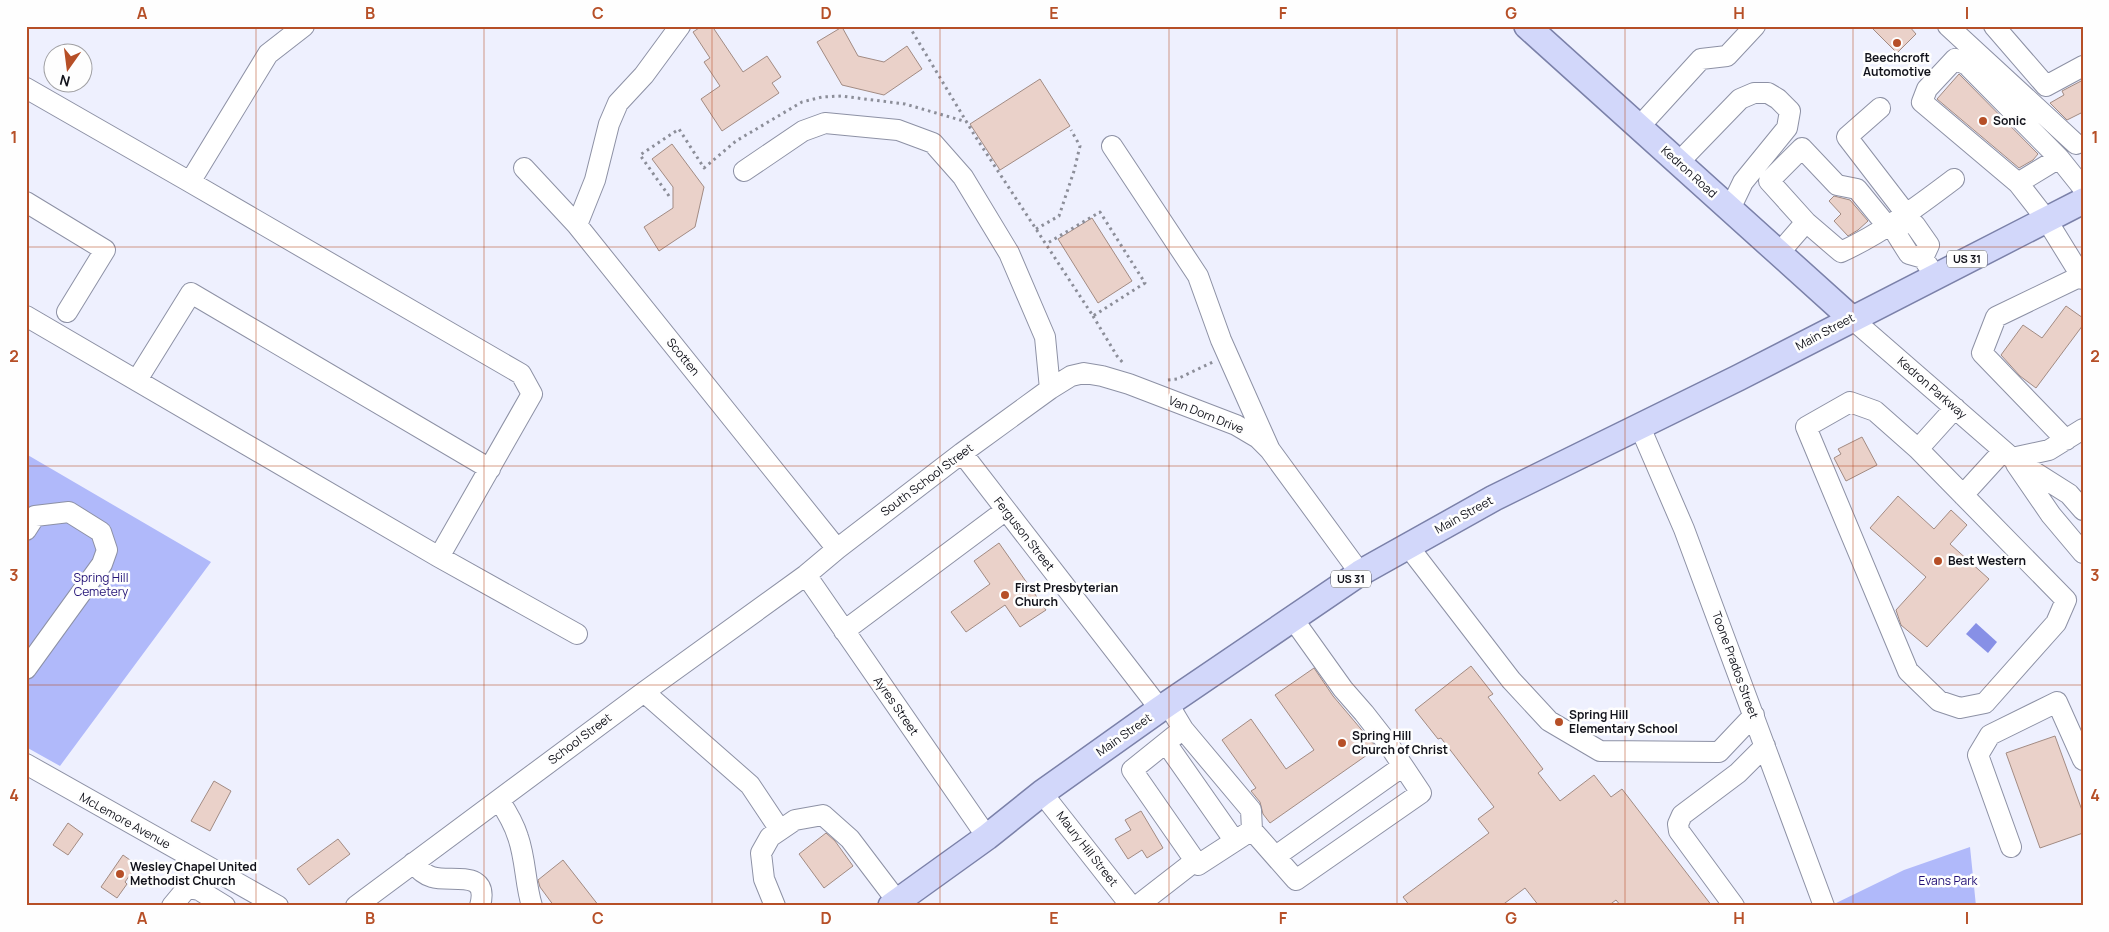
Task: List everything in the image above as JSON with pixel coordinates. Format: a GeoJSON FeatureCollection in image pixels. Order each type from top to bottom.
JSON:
{"type":"FeatureCollection","features":[{"type":"Feature","properties":{"kind":"main road","name":"Kedron Road"},"geometry":{"type":"LineString","coordinates":[[1527,26],[1852,318]]}},
{"type":"Feature","properties":{"kind":"main road","name":"Main Street"},"geometry":{"type":"LineString","coordinates":[[894,903],[987,837],[1042,793],[1360,573],[1494,498],[1738,378],[1852,318],[1929,267],[2046,219],[2083,200]]}},
{"type":"Feature","properties":{"kind":"street"},"geometry":{"type":"LineString","coordinates":[[190,182],[268,54],[304,26]]}},
{"type":"Feature","properties":{"kind":"street"},"geometry":{"type":"LineString","coordinates":[[577,225],[595,180],[608,124],[618,103],[644,75],[680,26]]}},
{"type":"Feature","properties":{"kind":"street"},"geometry":{"type":"LineString","coordinates":[[1639,127],[1701,59],[1727,56],[1755,26]]}},
{"type":"Feature","properties":{"kind":"street"},"geometry":{"type":"LineString","coordinates":[[1994,26],[2046,86],[2047,100],[2036,108]]}},
{"type":"Feature","properties":{"kind":"street"},"geometry":{"type":"LineString","coordinates":[[1952,28],[1967,65],[2059,158],[2083,188]]}},
{"type":"Feature","properties":{"kind":"street"},"geometry":{"type":"LineString","coordinates":[[1962,53],[2036,108],[2080,146]]}},
{"type":"Feature","properties":{"kind":"street"},"geometry":{"type":"LineString","coordinates":[[1962,53],[1927,89],[1922,102],[2018,183],[2046,219],[2082,278],[1996,318],[1982,354],[2074,434],[2049,450],[2008,454],[1963,495]]}},
{"type":"Feature","properties":{"kind":"street"},"geometry":{"type":"LineString","coordinates":[[2046,86],[2083,66]]}},
{"type":"Feature","properties":{"kind":"street"},"geometry":{"type":"LineString","coordinates":[[26,88],[520,374],[532,394],[439,557]]}},
{"type":"Feature","properties":{"kind":"street"},"geometry":{"type":"LineString","coordinates":[[1678,163],[1740,99],[1754,93],[1768,93],[1778,99],[1790,111],[1787,128],[1743,182],[1730,209]]}},
{"type":"Feature","properties":{"kind":"street"},"geometry":{"type":"LineString","coordinates":[[1880,108],[1847,137],[1898,220]]}},
{"type":"Feature","properties":{"kind":"street"},"geometry":{"type":"LineString","coordinates":[[744,171],[803,131],[825,123],[898,130],[933,143],[963,177],[1009,253],[1045,337],[1050,389]]}},
{"type":"Feature","properties":{"kind":"street"},"geometry":{"type":"LineString","coordinates":[[1112,146],[1198,276],[1221,340],[1270,450]]}},
{"type":"Feature","properties":{"kind":"street"},"geometry":{"type":"LineString","coordinates":[[1929,267],[1928,245],[1915,225],[1898,220],[1858,189],[1837,185],[1802,148],[1769,181],[1806,222],[1841,252],[1865,241],[1898,220],[1954,179]]}},
{"type":"Feature","properties":{"kind":"street"},"geometry":{"type":"LineString","coordinates":[[2018,183],[2059,158]]}},
{"type":"Feature","properties":{"kind":"street","name":"Scotten"},"geometry":{"type":"LineString","coordinates":[[524,168],[577,225],[837,549]]}},
{"type":"Feature","properties":{"kind":"street"},"geometry":{"type":"LineString","coordinates":[[26,202],[105,250],[67,312]]}},
{"type":"Feature","properties":{"kind":"street"},"geometry":{"type":"LineString","coordinates":[[1779,253],[1806,222]]}},
{"type":"Feature","properties":{"kind":"street"},"geometry":{"type":"LineString","coordinates":[[137,380],[191,293],[490,469]]}},
{"type":"Feature","properties":{"kind":"street"},"geometry":{"type":"LineString","coordinates":[[26,316],[439,557],[577,634]]}},
{"type":"Feature","properties":{"kind":"street","name":"Kedron Parkway"},"geometry":{"type":"LineString","coordinates":[[1852,318],[2008,454],[2069,494],[2083,510]]}},
{"type":"Feature","properties":{"kind":"street","name":"Van Dorn Drive"},"geometry":{"type":"LineString","coordinates":[[1050,389],[1071,376],[1084,373],[1102,376],[1236,425],[1258,438],[1270,450],[1360,573]]}},
{"type":"Feature","properties":{"kind":"street","name":"South School Street"},"geometry":{"type":"LineString","coordinates":[[806,575],[962,453],[1050,389]]}},
{"type":"Feature","properties":{"kind":"street"},"geometry":{"type":"LineString","coordinates":[[1850,402],[1875,411],[1918,449],[2066,600],[2056,623],[1985,703],[1960,708],[1939,701],[1908,671],[1806,427],[1850,402]]}},
{"type":"Feature","properties":{"kind":"street"},"geometry":{"type":"LineString","coordinates":[[1918,449],[1955,408]]}},
{"type":"Feature","properties":{"kind":"street","name":"Toone Prados Street"},"geometry":{"type":"LineString","coordinates":[[1640,427],[1684,529],[1824,906]]}},
{"type":"Feature","properties":{"kind":"street","name":"Ferguson Street"},"geometry":{"type":"LineString","coordinates":[[962,453],[1164,707],[1251,810],[1252,830]]}},
{"type":"Feature","properties":{"kind":"street","name":"Kedron Parkway"},"geometry":{"type":"LineString","coordinates":[[2008,454],[2051,515],[2083,553]]}},
{"type":"Feature","properties":{"kind":"street"},"geometry":{"type":"LineString","coordinates":[[844,631],[1006,510]]}},
{"type":"Feature","properties":{"kind":"street"},"geometry":{"type":"LineString","coordinates":[[26,530],[34,516],[68,512],[101,532],[107,550],[102,564],[26,669]]}},
{"type":"Feature","properties":{"kind":"street"},"geometry":{"type":"LineString","coordinates":[[1408,546],[1511,680],[1549,721],[1600,751],[1719,752],[1754,715]]}},
{"type":"Feature","properties":{"kind":"street","name":"Ayres Street"},"geometry":{"type":"LineString","coordinates":[[806,575],[987,837]]}},
{"type":"Feature","properties":{"kind":"street","name":"School Street"},"geometry":{"type":"LineString","coordinates":[[356,906],[644,692],[806,575]]}},
{"type":"Feature","properties":{"kind":"street"},"geometry":{"type":"LineString","coordinates":[[1184,729],[1132,770],[1198,865],[1252,830],[1296,880],[1421,793],[1389,745],[1343,689],[1293,619]]}},
{"type":"Feature","properties":{"kind":"street"},"geometry":{"type":"LineString","coordinates":[[644,692],[750,785],[780,830]]}},
{"type":"Feature","properties":{"kind":"street"},"geometry":{"type":"LineString","coordinates":[[2010,847],[1978,755],[1990,735],[2057,702],[2083,760]]}},
{"type":"Feature","properties":{"kind":"street"},"geometry":{"type":"LineString","coordinates":[[1166,743],[1234,840]]}},
{"type":"Feature","properties":{"kind":"street"},"geometry":{"type":"LineString","coordinates":[[1734,906],[1679,831],[1678,824],[1682,815],[1738,774],[1765,746]]}},
{"type":"Feature","properties":{"kind":"street","name":"McLemore Avenue"},"geometry":{"type":"LineString","coordinates":[[26,764],[278,906]]}},
{"type":"Feature","properties":{"kind":"street"},"geometry":{"type":"LineString","coordinates":[[1276,856],[1403,766]]}},
{"type":"Feature","properties":{"kind":"street","name":"Maury Hill Street"},"geometry":{"type":"LineString","coordinates":[[1042,793],[1131,906]]}},
{"type":"Feature","properties":{"kind":"street"},"geometry":{"type":"LineString","coordinates":[[499,800],[511,819],[519,839],[528,894],[532,906]]}},
{"type":"Feature","properties":{"kind":"street"},"geometry":{"type":"LineString","coordinates":[[775,906],[764,879],[761,852],[770,837],[795,820],[823,815],[850,838],[894,903]]}},
{"type":"Feature","properties":{"kind":"street"},"geometry":{"type":"LineString","coordinates":[[1136,906],[1195,861]]}},
{"type":"Feature","properties":{"kind":"street"},"geometry":{"type":"LineString","coordinates":[[413,863],[422,872],[432,877],[465,878],[478,884],[483,895],[480,906]]}},
{"type":"Feature","properties":{"kind":"street"},"geometry":{"type":"LineString","coordinates":[[172,906],[187,888],[199,890],[225,906]]}},
{"type":"Feature","properties":{"kind":"path"},"geometry":{"type":"LineString","coordinates":[[910,26],[975,136],[1093,316],[1117,356],[1131,369]]}},
{"type":"Feature","properties":{"kind":"path"},"geometry":{"type":"LineString","coordinates":[[1036,229],[1059,216],[1080,146],[1071,130]]}},
{"type":"Feature","properties":{"kind":"path"},"geometry":{"type":"LineString","coordinates":[[1046,244],[1100,212],[1145,283],[1093,316]]}},
{"type":"Feature","properties":{"kind":"path"},"geometry":{"type":"LineString","coordinates":[[1167,380],[1177,379],[1219,360]]}},
{"type":"Feature","properties":{"kind":"green space","name":"Spring Hill Cemetery"},"geometry":{"type":"Polygon","coordinates":[[[26,454],[211,562],[60,766],[26,747],[26,454]]]}},
{"type":"Feature","properties":{"kind":"green space","name":"Evans Park"},"geometry":{"type":"Polygon","coordinates":[[[1970,847],[1976,906],[1830,906],[1904,870],[1970,847]]]}},
{"type":"Feature","properties":{"kind":"shaded area"},"geometry":{"type":"Polygon","coordinates":[[[1976,623],[1997,642],[1988,653],[1966,634],[1976,623]]]}},
{"type":"Feature","properties":{"kind":"building"},"geometry":{"type":"Polygon","coordinates":[[[702,26],[712,26],[743,72],[767,56],[781,77],[772,83],[779,93],[722,131],[701,99],[720,86],[704,62],[710,58],[693,32],[702,26]]]}},
{"type":"Feature","properties":{"kind":"building","name":"Beechcroft Automotive"},"geometry":{"type":"Polygon","coordinates":[[[1870,26],[1909,26],[1916,34],[1897,53],[1870,26]]]}},
{"type":"Feature","properties":{"kind":"building"},"geometry":{"type":"Polygon","coordinates":[[[842,27],[858,56],[884,62],[907,46],[922,69],[884,95],[842,85],[817,42],[842,27]]]}},
{"type":"Feature","properties":{"kind":"building","name":"Sonic"},"geometry":{"type":"Polygon","coordinates":[[[1959,74],[2038,154],[2033,160],[2019,168],[1937,99],[1959,74]]]}},
{"type":"Feature","properties":{"kind":"building"},"geometry":{"type":"Polygon","coordinates":[[[1040,79],[1070,126],[1000,170],[970,124],[1040,79]]]}},
{"type":"Feature","properties":{"kind":"building"},"geometry":{"type":"Polygon","coordinates":[[[2083,80],[2083,112],[2067,120],[2050,103],[2064,95],[2062,91],[2083,80]]]}},
{"type":"Feature","properties":{"kind":"building"},"geometry":{"type":"Polygon","coordinates":[[[672,144],[704,187],[695,227],[659,251],[644,227],[673,208],[673,187],[652,159],[672,144]]]}},
{"type":"Feature","properties":{"kind":"building"},"geometry":{"type":"Polygon","coordinates":[[[1834,196],[1850,200],[1868,221],[1848,236],[1834,221],[1841,214],[1829,201],[1834,196]]]}},
{"type":"Feature","properties":{"kind":"building"},"geometry":{"type":"Polygon","coordinates":[[[1092,218],[1132,281],[1098,303],[1058,239],[1092,218]]]}},
{"type":"Feature","properties":{"kind":"building"},"geometry":{"type":"Polygon","coordinates":[[[2066,306],[2083,318],[2083,325],[2036,388],[2020,376],[2001,355],[2023,325],[2042,338],[2066,306]]]}},
{"type":"Feature","properties":{"kind":"building"},"geometry":{"type":"Polygon","coordinates":[[[1862,437],[1877,465],[1846,481],[1834,458],[1841,454],[1838,449],[1862,437]]]}},
{"type":"Feature","properties":{"kind":"building","name":"Best Western"},"geometry":{"type":"Polygon","coordinates":[[[1898,496],[1934,529],[1951,510],[1967,525],[1950,544],[1989,579],[1927,647],[1901,625],[1896,610],[1926,577],[1870,528],[1898,496]]]}},
{"type":"Feature","properties":{"kind":"building","name":"First Presbyterian Church"},"geometry":{"type":"Polygon","coordinates":[[[999,543],[1046,610],[1020,627],[1005,605],[966,632],[951,612],[990,584],[974,561],[999,543]]]}},
{"type":"Feature","properties":{"kind":"building"},"geometry":{"type":"Polygon","coordinates":[[[1471,666],[1493,694],[1488,697],[1543,769],[1538,773],[1560,801],[1594,775],[1611,797],[1622,789],[1712,906],[1621,906],[1616,900],[1608,906],[1539,906],[1525,888],[1501,906],[1410,906],[1403,897],[1489,833],[1478,819],[1494,807],[1441,738],[1438,739],[1415,710],[1471,666]]]}},
{"type":"Feature","properties":{"kind":"building","name":"Spring Hill Church of Christ"},"geometry":{"type":"Polygon","coordinates":[[[1314,668],[1333,696],[1377,748],[1270,823],[1263,814],[1260,802],[1251,791],[1256,788],[1222,740],[1251,719],[1286,769],[1314,750],[1275,695],[1314,668]]]}},
{"type":"Feature","properties":{"kind":"building"},"geometry":{"type":"Polygon","coordinates":[[[2055,736],[2083,813],[2083,833],[2040,848],[2006,753],[2055,736]]]}},
{"type":"Feature","properties":{"kind":"building"},"geometry":{"type":"Polygon","coordinates":[[[214,781],[231,791],[210,831],[191,821],[214,781]]]}},
{"type":"Feature","properties":{"kind":"building"},"geometry":{"type":"Polygon","coordinates":[[[1141,811],[1163,848],[1147,858],[1142,850],[1128,859],[1115,839],[1131,830],[1125,820],[1141,811]]]}},
{"type":"Feature","properties":{"kind":"building"},"geometry":{"type":"Polygon","coordinates":[[[68,823],[83,834],[68,855],[53,845],[68,823]]]}},
{"type":"Feature","properties":{"kind":"building"},"geometry":{"type":"Polygon","coordinates":[[[826,833],[835,841],[853,866],[824,888],[799,854],[826,833]]]}},
{"type":"Feature","properties":{"kind":"building"},"geometry":{"type":"Polygon","coordinates":[[[338,839],[350,854],[309,885],[297,869],[338,839]]]}},
{"type":"Feature","properties":{"kind":"building","name":"Wesley Chapel United Methodist Church"},"geometry":{"type":"Polygon","coordinates":[[[123,855],[137,865],[117,898],[101,887],[123,855]]]}},
{"type":"Feature","properties":{"kind":"building"},"geometry":{"type":"Polygon","coordinates":[[[563,860],[599,906],[554,906],[540,887],[538,880],[563,860]]]}},
{"type":"Feature","properties":{"kind":"place","name":"Beechcroft Automotive"},"geometry":{"type":"Point","coordinates":[1897,43]}},
{"type":"Feature","properties":{"kind":"place","name":"Sonic"},"geometry":{"type":"Point","coordinates":[1983,121]}},
{"type":"Feature","properties":{"kind":"place","name":"Best Western"},"geometry":{"type":"Point","coordinates":[1938,561]}},
{"type":"Feature","properties":{"kind":"place","name":"First Presbyterian Church"},"geometry":{"type":"Point","coordinates":[1005,595]}},
{"type":"Feature","properties":{"kind":"place","name":"Spring Hill Elementary School"},"geometry":{"type":"Point","coordinates":[1559,722]}},
{"type":"Feature","properties":{"kind":"place","name":"Spring Hill Church of Christ"},"geometry":{"type":"Point","coordinates":[1342,743]}},
{"type":"Feature","properties":{"kind":"place","name":"Wesley Chapel United Methodist Church"},"geometry":{"type":"Point","coordinates":[120,874]}}]}
